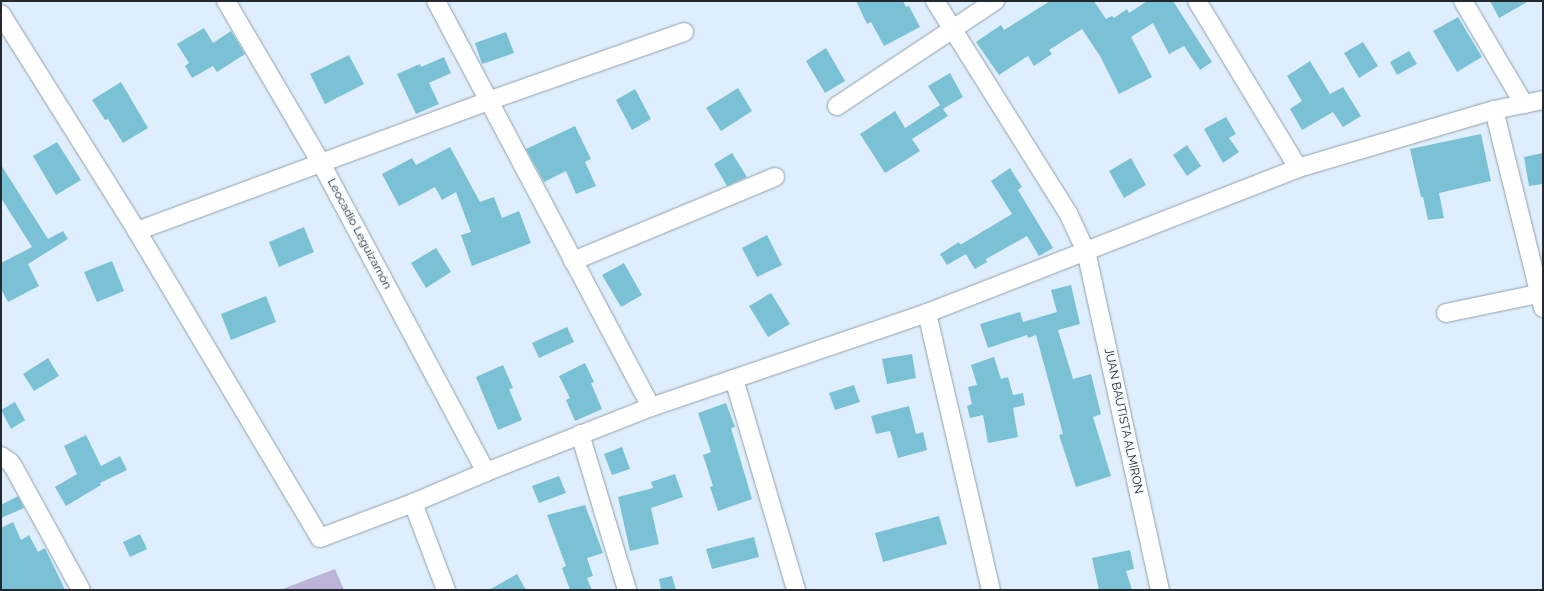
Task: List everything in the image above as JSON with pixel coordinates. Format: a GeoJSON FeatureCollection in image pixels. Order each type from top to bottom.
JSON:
{"type":"FeatureCollection","features":[{"type":"Feature","properties":{"kind":"street","name":"Leocadio Leguizamón"},"geometry":{"type":"LineString","coordinates":[[226,1],[321,163],[486,472]]}},
{"type":"Feature","properties":{"kind":"street"},"geometry":{"type":"LineString","coordinates":[[436,1],[651,407]]}},
{"type":"Feature","properties":{"kind":"street","name":"JUAN BAUTISTA ALMIRON"},"geometry":{"type":"LineString","coordinates":[[935,1],[1069,215],[1086,251],[1160,590]]}},
{"type":"Feature","properties":{"kind":"street"},"geometry":{"type":"LineString","coordinates":[[837,106],[995,1]]}},
{"type":"Feature","properties":{"kind":"street"},"geometry":{"type":"LineString","coordinates":[[1197,1],[1298,168]]}},
{"type":"Feature","properties":{"kind":"street"},"geometry":{"type":"LineString","coordinates":[[1464,1],[1524,104]]}},
{"type":"Feature","properties":{"kind":"street"},"geometry":{"type":"LineString","coordinates":[[1,14],[137,231],[320,538],[413,504],[486,472],[651,407],[927,313],[1298,168],[1494,110],[1543,100]]}},
{"type":"Feature","properties":{"kind":"street"},"geometry":{"type":"LineString","coordinates":[[137,231],[488,101],[684,32]]}},
{"type":"Feature","properties":{"kind":"street"},"geometry":{"type":"LineString","coordinates":[[1446,313],[1542,298],[1494,110]]}},
{"type":"Feature","properties":{"kind":"street"},"geometry":{"type":"LineString","coordinates":[[573,261],[775,177]]}},
{"type":"Feature","properties":{"kind":"street"},"geometry":{"type":"LineString","coordinates":[[927,313],[991,590]]}},
{"type":"Feature","properties":{"kind":"street"},"geometry":{"type":"LineString","coordinates":[[734,379],[796,590]]}},
{"type":"Feature","properties":{"kind":"street"},"geometry":{"type":"LineString","coordinates":[[580,434],[627,590]]}},
{"type":"Feature","properties":{"kind":"street"},"geometry":{"type":"LineString","coordinates":[[1,456],[10,462],[14,468],[81,590]]}},
{"type":"Feature","properties":{"kind":"street"},"geometry":{"type":"LineString","coordinates":[[413,504],[446,590]]}},
{"type":"Feature","properties":{"kind":"shaded area"},"geometry":{"type":"Polygon","coordinates":[[[335,569],[344,590],[280,590],[335,569]]]}},
{"type":"Feature","properties":{"kind":"building"},"geometry":{"type":"Polygon","coordinates":[[[856,1],[903,1],[906,7],[909,6],[920,27],[884,46],[871,22],[867,24],[856,1]]]}},
{"type":"Feature","properties":{"kind":"building"},"geometry":{"type":"Polygon","coordinates":[[[1050,1],[1094,1],[1106,19],[1112,16],[1114,18],[1127,9],[1129,13],[1147,1],[1173,1],[1212,62],[1200,70],[1184,46],[1169,54],[1153,23],[1131,37],[1152,77],[1119,94],[1100,56],[1082,29],[1049,50],[1052,54],[1034,66],[1028,56],[999,75],[976,42],[1001,25],[1004,30],[1050,1]]]}},
{"type":"Feature","properties":{"kind":"building"},"geometry":{"type":"Polygon","coordinates":[[[1490,1],[1529,1],[1499,18],[1490,1]]]}},
{"type":"Feature","properties":{"kind":"building"},"geometry":{"type":"Polygon","coordinates":[[[1458,17],[1482,57],[1457,72],[1433,31],[1458,17]]]}},
{"type":"Feature","properties":{"kind":"building"},"geometry":{"type":"Polygon","coordinates":[[[204,28],[213,43],[231,31],[245,54],[217,72],[213,66],[192,78],[185,66],[189,63],[177,44],[204,28]]]}},
{"type":"Feature","properties":{"kind":"building"},"geometry":{"type":"Polygon","coordinates":[[[506,32],[514,53],[482,64],[475,43],[506,32]]]}},
{"type":"Feature","properties":{"kind":"building"},"geometry":{"type":"Polygon","coordinates":[[[1363,42],[1378,66],[1359,78],[1344,53],[1363,42]]]}},
{"type":"Feature","properties":{"kind":"building"},"geometry":{"type":"Polygon","coordinates":[[[826,48],[845,81],[825,93],[806,61],[826,48]]]}},
{"type":"Feature","properties":{"kind":"building"},"geometry":{"type":"Polygon","coordinates":[[[1409,51],[1417,64],[1397,75],[1390,62],[1409,51]]]}},
{"type":"Feature","properties":{"kind":"building"},"geometry":{"type":"Polygon","coordinates":[[[349,55],[364,84],[325,104],[310,74],[349,55]]]}},
{"type":"Feature","properties":{"kind":"building"},"geometry":{"type":"Polygon","coordinates":[[[444,57],[451,73],[429,83],[439,104],[416,114],[397,74],[420,64],[421,67],[444,57]]]}},
{"type":"Feature","properties":{"kind":"building"},"geometry":{"type":"Polygon","coordinates":[[[1310,61],[1330,94],[1343,87],[1361,116],[1343,127],[1333,112],[1302,130],[1290,109],[1302,101],[1287,76],[1310,61]]]}},
{"type":"Feature","properties":{"kind":"building"},"geometry":{"type":"Polygon","coordinates":[[[950,73],[963,97],[943,109],[948,116],[912,139],[920,151],[885,173],[860,134],[895,111],[905,128],[940,105],[928,86],[950,73]]]}},
{"type":"Feature","properties":{"kind":"building"},"geometry":{"type":"Polygon","coordinates":[[[121,82],[148,128],[123,143],[108,119],[105,120],[92,100],[121,82]]]}},
{"type":"Feature","properties":{"kind":"building"},"geometry":{"type":"Polygon","coordinates":[[[738,88],[752,111],[721,131],[706,108],[738,88]]]}},
{"type":"Feature","properties":{"kind":"building"},"geometry":{"type":"Polygon","coordinates":[[[635,89],[651,119],[632,130],[616,100],[635,89]]]}},
{"type":"Feature","properties":{"kind":"building"},"geometry":{"type":"Polygon","coordinates":[[[1226,117],[1236,134],[1229,138],[1239,152],[1223,163],[1204,129],[1226,117]]]}},
{"type":"Feature","properties":{"kind":"building"},"geometry":{"type":"Polygon","coordinates":[[[575,126],[591,159],[585,162],[596,186],[576,194],[566,171],[544,182],[526,149],[575,126]]]}},
{"type":"Feature","properties":{"kind":"building"},"geometry":{"type":"Polygon","coordinates":[[[1481,134],[1491,181],[1439,193],[1444,218],[1428,220],[1410,149],[1481,134]]]}},
{"type":"Feature","properties":{"kind":"building"},"geometry":{"type":"Polygon","coordinates":[[[57,142],[81,180],[56,195],[33,156],[57,142]]]}},
{"type":"Feature","properties":{"kind":"building"},"geometry":{"type":"Polygon","coordinates":[[[1187,145],[1201,166],[1187,176],[1173,155],[1187,145]]]}},
{"type":"Feature","properties":{"kind":"building"},"geometry":{"type":"Polygon","coordinates":[[[450,147],[480,202],[494,197],[502,218],[519,211],[531,243],[472,266],[461,235],[471,232],[456,192],[442,200],[435,187],[399,206],[382,174],[412,158],[416,165],[450,147]]]}},
{"type":"Feature","properties":{"kind":"building"},"geometry":{"type":"Polygon","coordinates":[[[732,153],[747,177],[727,186],[714,164],[732,153]]]}},
{"type":"Feature","properties":{"kind":"building"},"geometry":{"type":"Polygon","coordinates":[[[1543,153],[1543,184],[1529,186],[1524,157],[1543,153]]]}},
{"type":"Feature","properties":{"kind":"building"},"geometry":{"type":"Polygon","coordinates":[[[1131,158],[1146,185],[1124,198],[1109,171],[1131,158]]]}},
{"type":"Feature","properties":{"kind":"building"},"geometry":{"type":"Polygon","coordinates":[[[1,165],[48,239],[63,231],[68,239],[28,264],[39,286],[8,302],[1,289],[1,263],[32,247],[1,198],[1,165]]]}},
{"type":"Feature","properties":{"kind":"building"},"geometry":{"type":"Polygon","coordinates":[[[1010,168],[1022,187],[1018,190],[1053,248],[1039,256],[1027,236],[986,259],[987,262],[975,269],[960,245],[1012,214],[991,181],[1010,168]]]}},
{"type":"Feature","properties":{"kind":"building"},"geometry":{"type":"Polygon","coordinates":[[[304,227],[314,252],[279,267],[269,242],[304,227]]]}},
{"type":"Feature","properties":{"kind":"building"},"geometry":{"type":"Polygon","coordinates":[[[767,235],[782,265],[757,277],[742,248],[767,235]]]}},
{"type":"Feature","properties":{"kind":"building"},"geometry":{"type":"Polygon","coordinates":[[[959,242],[966,254],[947,265],[940,254],[959,242]]]}},
{"type":"Feature","properties":{"kind":"building"},"geometry":{"type":"Polygon","coordinates":[[[436,248],[451,272],[426,288],[411,263],[436,248]]]}},
{"type":"Feature","properties":{"kind":"building"},"geometry":{"type":"Polygon","coordinates":[[[112,261],[124,291],[97,302],[84,272],[112,261]]]}},
{"type":"Feature","properties":{"kind":"building"},"geometry":{"type":"Polygon","coordinates":[[[624,263],[642,295],[621,307],[602,275],[624,263]]]}},
{"type":"Feature","properties":{"kind":"building"},"geometry":{"type":"Polygon","coordinates":[[[1071,285],[1080,324],[1058,330],[1073,379],[1091,374],[1101,414],[1093,417],[1111,476],[1076,487],[1059,435],[1063,434],[1036,335],[1028,338],[1027,335],[988,348],[980,324],[1020,312],[1023,322],[1057,312],[1051,290],[1071,285]]]}},
{"type":"Feature","properties":{"kind":"building"},"geometry":{"type":"Polygon","coordinates":[[[771,293],[790,324],[768,337],[749,306],[771,293]]]}},
{"type":"Feature","properties":{"kind":"building"},"geometry":{"type":"Polygon","coordinates":[[[266,296],[276,322],[231,340],[221,314],[266,296]]]}},
{"type":"Feature","properties":{"kind":"building"},"geometry":{"type":"Polygon","coordinates":[[[567,327],[574,342],[539,358],[532,343],[567,327]]]}},
{"type":"Feature","properties":{"kind":"building"},"geometry":{"type":"Polygon","coordinates":[[[912,354],[916,378],[887,384],[882,359],[912,354]]]}},
{"type":"Feature","properties":{"kind":"building"},"geometry":{"type":"Polygon","coordinates":[[[994,357],[1001,379],[1008,377],[1013,395],[1023,393],[1025,405],[1013,408],[1018,437],[988,443],[983,415],[970,418],[967,406],[972,404],[968,387],[977,385],[971,365],[994,357]]]}},
{"type":"Feature","properties":{"kind":"building"},"geometry":{"type":"Polygon","coordinates":[[[48,358],[59,376],[34,391],[23,374],[48,358]]]}},
{"type":"Feature","properties":{"kind":"building"},"geometry":{"type":"Polygon","coordinates":[[[585,363],[594,382],[591,383],[602,409],[575,421],[566,400],[570,398],[559,376],[585,363]]]}},
{"type":"Feature","properties":{"kind":"building"},"geometry":{"type":"Polygon","coordinates":[[[503,365],[513,388],[509,389],[522,420],[498,430],[476,377],[503,365]]]}},
{"type":"Feature","properties":{"kind":"building"},"geometry":{"type":"Polygon","coordinates":[[[854,385],[860,402],[835,410],[829,393],[854,385]]]}},
{"type":"Feature","properties":{"kind":"building"},"geometry":{"type":"Polygon","coordinates":[[[15,402],[25,420],[11,429],[1,410],[15,402]]]}},
{"type":"Feature","properties":{"kind":"building"},"geometry":{"type":"Polygon","coordinates":[[[726,403],[735,427],[731,428],[752,499],[718,511],[710,487],[713,486],[703,455],[711,452],[698,413],[726,403]]]}},
{"type":"Feature","properties":{"kind":"building"},"geometry":{"type":"Polygon","coordinates":[[[909,406],[916,434],[923,432],[927,450],[898,458],[890,431],[876,434],[871,416],[909,406]]]}},
{"type":"Feature","properties":{"kind":"building"},"geometry":{"type":"Polygon","coordinates":[[[86,435],[101,466],[120,456],[127,470],[100,483],[101,485],[66,506],[55,487],[77,474],[64,446],[86,435]]]}},
{"type":"Feature","properties":{"kind":"building"},"geometry":{"type":"Polygon","coordinates":[[[622,447],[630,469],[612,475],[604,454],[622,447]]]}},
{"type":"Feature","properties":{"kind":"building"},"geometry":{"type":"Polygon","coordinates":[[[675,474],[683,497],[651,508],[659,544],[630,551],[618,497],[653,488],[651,482],[675,474]]]}},
{"type":"Feature","properties":{"kind":"building"},"geometry":{"type":"Polygon","coordinates":[[[559,476],[566,493],[539,503],[532,486],[559,476]]]}},
{"type":"Feature","properties":{"kind":"building"},"geometry":{"type":"Polygon","coordinates":[[[18,496],[24,508],[1,518],[1,505],[18,496]]]}},
{"type":"Feature","properties":{"kind":"building"},"geometry":{"type":"Polygon","coordinates":[[[585,505],[603,553],[587,558],[593,576],[587,578],[592,590],[570,590],[562,568],[566,566],[547,515],[585,505]]]}},
{"type":"Feature","properties":{"kind":"building"},"geometry":{"type":"Polygon","coordinates":[[[939,516],[947,544],[883,562],[875,533],[939,516]]]}},
{"type":"Feature","properties":{"kind":"building"},"geometry":{"type":"Polygon","coordinates":[[[13,522],[21,540],[29,535],[38,552],[45,548],[65,590],[1,590],[1,528],[13,522]]]}},
{"type":"Feature","properties":{"kind":"building"},"geometry":{"type":"Polygon","coordinates":[[[140,534],[147,549],[130,557],[123,542],[140,534]]]}},
{"type":"Feature","properties":{"kind":"building"},"geometry":{"type":"Polygon","coordinates":[[[754,537],[759,557],[712,569],[706,549],[754,537]]]}},
{"type":"Feature","properties":{"kind":"building"},"geometry":{"type":"Polygon","coordinates":[[[1130,550],[1134,569],[1126,571],[1132,590],[1099,590],[1092,558],[1130,550]]]}},
{"type":"Feature","properties":{"kind":"building"},"geometry":{"type":"Polygon","coordinates":[[[517,574],[526,590],[489,590],[517,574]]]}},
{"type":"Feature","properties":{"kind":"building"},"geometry":{"type":"Polygon","coordinates":[[[672,576],[676,590],[661,590],[659,579],[672,576]]]}}]}
